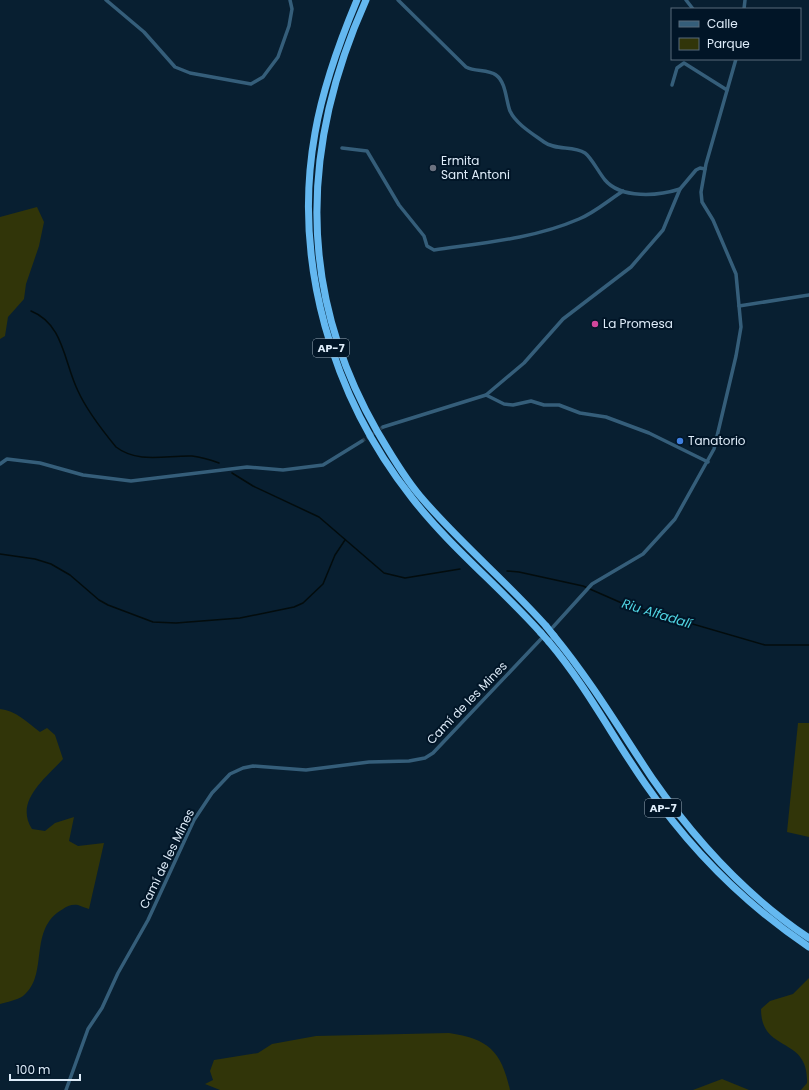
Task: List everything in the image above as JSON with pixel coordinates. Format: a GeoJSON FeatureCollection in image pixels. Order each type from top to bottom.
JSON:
{"type":"FeatureCollection","features":[{"type":"Feature","properties":{"kind":"highway","name":"AP-7"},"geometry":{"type":"LineString","coordinates":[[357,0],[341,41],[322,102],[312,154],[310,201],[312,264],[318,301],[344,384],[386,462],[403,487],[440,530],[518,607],[541,636],[549,642],[568,664],[646,785],[682,833],[732,886],[776,925],[809,947]]}},
{"type":"Feature","properties":{"kind":"highway","name":"AP-7"},"geometry":{"type":"LineString","coordinates":[[366,0],[351,36],[328,106],[319,169],[317,197],[319,259],[326,298],[338,346],[364,408],[409,483],[446,525],[549,627],[554,636],[595,689],[653,779],[711,853],[776,914],[809,938]]}},
{"type":"Feature","properties":{"kind":"street"},"geometry":{"type":"LineString","coordinates":[[106,0],[144,32],[175,67],[190,73],[251,84],[263,77],[275,63],[281,51],[291,13],[290,0]]}},
{"type":"Feature","properties":{"kind":"street"},"geometry":{"type":"LineString","coordinates":[[398,0],[466,67],[475,71],[492,73],[498,77],[510,111],[519,122],[548,145],[584,153],[606,181],[622,191],[656,195],[680,189]]}},
{"type":"Feature","properties":{"kind":"street"},"geometry":{"type":"LineString","coordinates":[[686,0],[692,8]]}},
{"type":"Feature","properties":{"kind":"street"},"geometry":{"type":"LineString","coordinates":[[549,627],[592,584],[643,554],[674,519],[708,462],[716,444],[741,333],[738,286],[734,270],[713,220],[702,202],[702,187],[709,152],[736,60]]}},
{"type":"Feature","properties":{"kind":"street"},"geometry":{"type":"LineString","coordinates":[[672,85],[677,68],[684,63],[727,90]]}},
{"type":"Feature","properties":{"kind":"street"},"geometry":{"type":"LineString","coordinates":[[342,148],[367,151],[399,205],[424,236],[427,246],[434,250],[526,235],[554,228],[580,218],[622,191]]}},
{"type":"Feature","properties":{"kind":"street"},"geometry":{"type":"LineString","coordinates":[[383,427],[486,395],[524,364],[563,319],[632,265],[663,230],[680,189],[696,170],[700,168],[705,169]]}},
{"type":"Feature","properties":{"kind":"street"},"geometry":{"type":"LineString","coordinates":[[739,306],[809,295]]}},
{"type":"Feature","properties":{"kind":"street"},"geometry":{"type":"LineString","coordinates":[[486,395],[504,404],[514,405],[531,401],[544,405],[558,405],[580,413],[606,418],[649,433],[708,462]]}},
{"type":"Feature","properties":{"kind":"street"},"geometry":{"type":"LineString","coordinates":[[0,464],[7,459],[27,461],[82,475],[132,481],[247,467],[283,470],[316,467],[323,465],[362,441]]}},
{"type":"Feature","properties":{"kind":"street","name":"Camí de les Mines"},"geometry":{"type":"LineString","coordinates":[[66,1090],[88,1029],[102,1008],[118,973],[148,920],[194,820],[212,793],[230,774],[243,768],[253,766],[306,770],[369,762],[409,761],[425,758],[433,753],[541,636]]}},
{"type":"Feature","properties":{"kind":"green space"},"geometry":{"type":"Polygon","coordinates":[[[37,207],[44,222],[39,246],[26,284],[24,299],[8,317],[5,336],[0,339],[0,217],[37,207]]]}},
{"type":"Feature","properties":{"kind":"green space"},"geometry":{"type":"Polygon","coordinates":[[[0,709],[16,714],[40,732],[47,728],[55,735],[63,759],[41,782],[29,800],[27,819],[32,829],[45,831],[55,823],[74,817],[69,841],[78,846],[104,843],[89,909],[78,905],[72,905],[68,906],[52,918],[45,928],[36,976],[31,987],[23,996],[0,1004],[0,709]]]}},
{"type":"Feature","properties":{"kind":"green space"},"geometry":{"type":"Polygon","coordinates":[[[798,723],[809,723],[809,837],[787,832],[798,723]]]}},
{"type":"Feature","properties":{"kind":"green space"},"geometry":{"type":"Polygon","coordinates":[[[809,978],[809,1090],[801,1090],[807,1083],[806,1068],[801,1058],[793,1050],[776,1040],[768,1033],[763,1023],[761,1009],[770,1001],[793,994],[809,978]]]}},
{"type":"Feature","properties":{"kind":"green space"},"geometry":{"type":"Polygon","coordinates":[[[449,1033],[474,1039],[491,1049],[502,1065],[510,1090],[220,1090],[205,1084],[213,1080],[210,1071],[214,1060],[258,1053],[272,1044],[316,1036],[449,1033]]]}},
{"type":"Feature","properties":{"kind":"green space"},"geometry":{"type":"Polygon","coordinates":[[[722,1079],[749,1090],[693,1090],[722,1079]]]}},
{"type":"Feature","properties":{"kind":"waterway"},"geometry":{"type":"LineString","coordinates":[[31,311],[42,317],[57,335],[62,345],[73,380],[86,406],[105,434],[116,447],[125,452],[143,457],[153,458],[192,456],[219,463]]}},
{"type":"Feature","properties":{"kind":"waterway"},"geometry":{"type":"LineString","coordinates":[[232,473],[253,486],[319,517],[384,573],[405,578],[460,569]]}},
{"type":"Feature","properties":{"kind":"waterway"},"geometry":{"type":"LineString","coordinates":[[0,554],[35,559],[51,564],[70,575],[99,600],[108,605],[153,622],[176,623],[240,618],[294,607],[303,603],[323,584],[335,555],[345,540]]}},
{"type":"Feature","properties":{"kind":"waterway","name":"Riu Alfadalí"},"geometry":{"type":"LineString","coordinates":[[507,571],[519,572],[583,586],[624,604],[765,645],[809,645]]}},
{"type":"Feature","properties":{"kind":"tunnel"},"geometry":{"type":"LineString","coordinates":[[362,441],[383,427]]}},
{"type":"Feature","properties":{"kind":"place","name":"Ermita Sant Antoni"},"geometry":{"type":"Point","coordinates":[433,168]}},
{"type":"Feature","properties":{"kind":"place","name":"La Promesa"},"geometry":{"type":"Point","coordinates":[595,324]}},
{"type":"Feature","properties":{"kind":"place","name":"Tanatorio"},"geometry":{"type":"Point","coordinates":[680,441]}}]}
